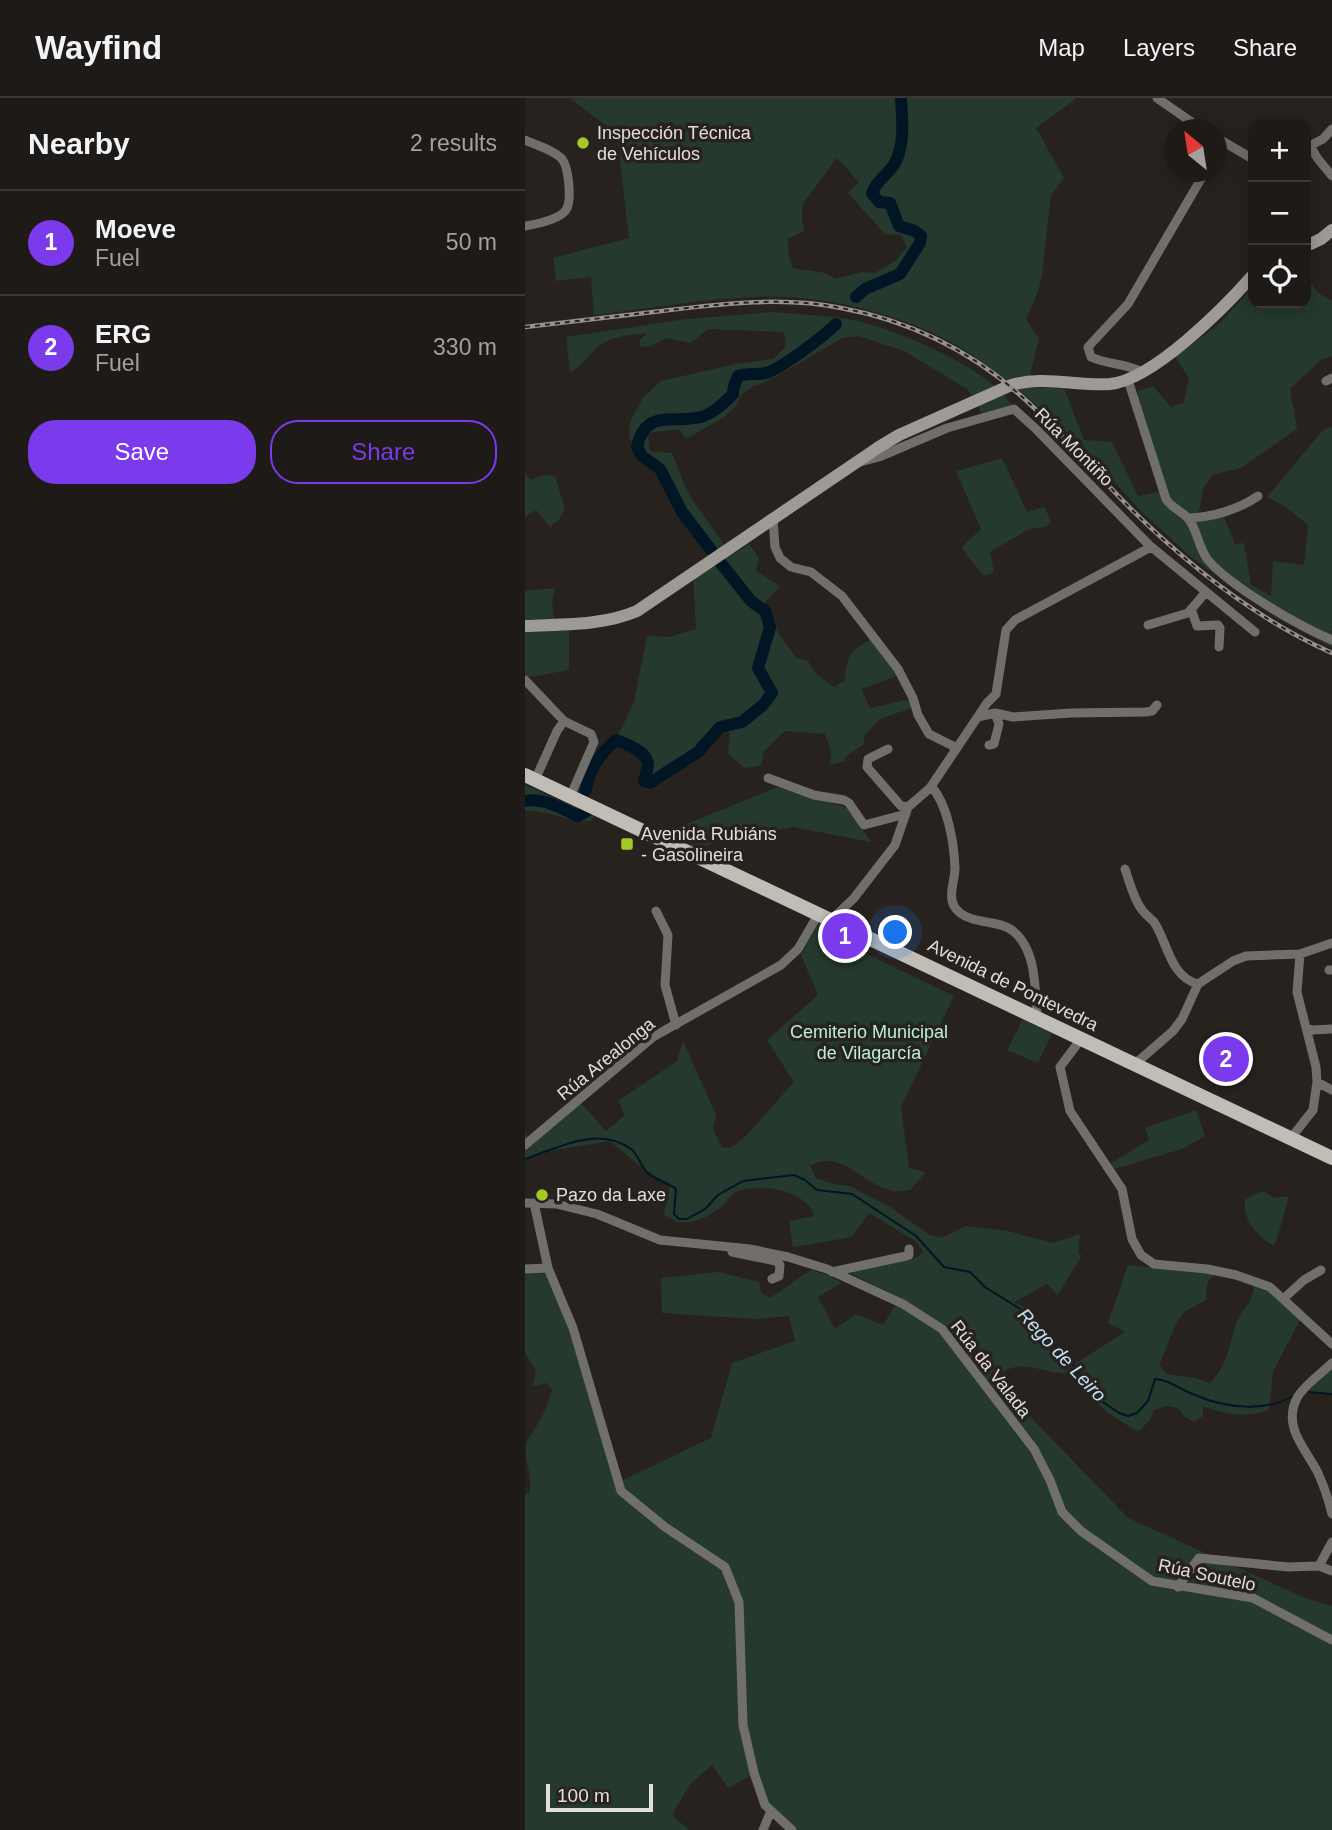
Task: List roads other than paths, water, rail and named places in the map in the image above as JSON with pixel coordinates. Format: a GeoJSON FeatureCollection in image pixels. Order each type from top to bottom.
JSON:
{"type":"FeatureCollection","features":[{"type":"Feature","properties":{"kind":"main road"},"geometry":{"type":"LineString","coordinates":[[1308,245],[1332,230]]}},
{"type":"Feature","properties":{"kind":"main road"},"geometry":{"type":"LineString","coordinates":[[525,626],[589,623],[615,619],[637,611],[855,462],[899,435],[1013,384],[1113,384],[1128,380],[1219,312],[1248,280]]}},
{"type":"Feature","properties":{"kind":"main road","name":"Avenida de Pontevedra"},"geometry":{"type":"LineString","coordinates":[[530,778],[1332,1158]]}},
{"type":"Feature","properties":{"kind":"street"},"geometry":{"type":"LineString","coordinates":[[1157,98],[1187,119]]}},
{"type":"Feature","properties":{"kind":"street"},"geometry":{"type":"LineString","coordinates":[[1311,145],[1323,139],[1332,129]]}},
{"type":"Feature","properties":{"kind":"street"},"geometry":{"type":"LineString","coordinates":[[525,140],[562,158],[569,171],[568,204],[565,212],[525,226]]}},
{"type":"Feature","properties":{"kind":"street"},"geometry":{"type":"LineString","coordinates":[[1227,144],[1248,156]]}},
{"type":"Feature","properties":{"kind":"street"},"geometry":{"type":"LineString","coordinates":[[1311,151],[1332,176]]}},
{"type":"Feature","properties":{"kind":"street"},"geometry":{"type":"LineString","coordinates":[[1142,372],[1130,365],[1102,362],[1091,357],[1088,347],[1128,304],[1199,182]]}},
{"type":"Feature","properties":{"kind":"street"},"geometry":{"type":"LineString","coordinates":[[1128,380],[1166,499],[1171,506],[1189,518],[1204,554],[1218,570],[1277,612],[1332,640]]}},
{"type":"Feature","properties":{"kind":"street","name":"Rúa Montiño"},"geometry":{"type":"LineString","coordinates":[[855,462],[865,463],[947,428],[1013,409],[1036,429],[1150,547],[1255,632]]}},
{"type":"Feature","properties":{"kind":"street"},"geometry":{"type":"LineString","coordinates":[[1189,518],[1216,514],[1248,503],[1258,496]]}},
{"type":"Feature","properties":{"kind":"street"},"geometry":{"type":"LineString","coordinates":[[773,519],[775,547],[780,558],[791,567],[811,572],[842,596],[898,669],[929,734],[957,748]]}},
{"type":"Feature","properties":{"kind":"street"},"geometry":{"type":"LineString","coordinates":[[768,778],[814,794],[844,800],[864,825],[869,826],[907,811],[931,786],[996,694],[1006,630],[1015,620],[1150,547]]}},
{"type":"Feature","properties":{"kind":"street"},"geometry":{"type":"LineString","coordinates":[[1147,625],[1180,617],[1205,593]]}},
{"type":"Feature","properties":{"kind":"street"},"geometry":{"type":"LineString","coordinates":[[1191,609],[1197,626],[1218,625],[1219,646]]}},
{"type":"Feature","properties":{"kind":"street"},"geometry":{"type":"LineString","coordinates":[[525,680],[564,721],[591,734],[594,743],[570,797]]}},
{"type":"Feature","properties":{"kind":"street"},"geometry":{"type":"LineString","coordinates":[[989,745],[994,744],[999,724],[993,697]]}},
{"type":"Feature","properties":{"kind":"street"},"geometry":{"type":"LineString","coordinates":[[978,717],[995,713],[1013,717],[1146,712],[1152,711],[1157,705]]}},
{"type":"Feature","properties":{"kind":"street"},"geometry":{"type":"LineString","coordinates":[[530,778],[564,721]]}},
{"type":"Feature","properties":{"kind":"street"},"geometry":{"type":"LineString","coordinates":[[888,749],[868,760],[867,767],[907,811]]}},
{"type":"Feature","properties":{"kind":"street"},"geometry":{"type":"LineString","coordinates":[[931,786],[943,808],[951,839],[955,872],[952,901],[955,908],[962,915],[1013,930],[1033,968],[1037,1017]]}},
{"type":"Feature","properties":{"kind":"street","name":"Rúa Arealonga"},"geometry":{"type":"LineString","coordinates":[[525,1145],[653,1037],[781,965],[826,916],[854,898],[895,845],[907,811]]}},
{"type":"Feature","properties":{"kind":"street"},"geometry":{"type":"LineString","coordinates":[[1125,869],[1136,899],[1153,922],[1180,973],[1198,984]]}},
{"type":"Feature","properties":{"kind":"street","name":"Rúa Arealonga"},"geometry":{"type":"LineString","coordinates":[[656,911],[668,934],[665,985],[676,1025]]}},
{"type":"Feature","properties":{"kind":"street"},"geometry":{"type":"LineString","coordinates":[[1135,1064],[1174,1031],[1198,984],[1237,959],[1246,956],[1300,954],[1332,943]]}},
{"type":"Feature","properties":{"kind":"street"},"geometry":{"type":"LineString","coordinates":[[1291,1138],[1313,1110],[1317,1082],[1297,992],[1300,954]]}},
{"type":"Feature","properties":{"kind":"street"},"geometry":{"type":"LineString","coordinates":[[1306,1028],[1332,1029]]}},
{"type":"Feature","properties":{"kind":"street"},"geometry":{"type":"LineString","coordinates":[[1081,1038],[1060,1067],[1063,1088],[1070,1111],[1122,1189],[1132,1239],[1141,1255],[1154,1264],[1207,1269],[1236,1275],[1270,1287],[1332,1344]]}},
{"type":"Feature","properties":{"kind":"street"},"geometry":{"type":"LineString","coordinates":[[1317,1082],[1332,1090]]}},
{"type":"Feature","properties":{"kind":"street"},"geometry":{"type":"LineString","coordinates":[[529,1203],[548,1268],[573,1328],[621,1491],[665,1527],[725,1567],[734,1587],[739,1602],[743,1725],[765,1805],[792,1830]]}},
{"type":"Feature","properties":{"kind":"street","name":"Rúa da Valada"},"geometry":{"type":"LineString","coordinates":[[529,1203],[556,1204],[597,1214],[660,1240],[776,1254],[832,1272],[903,1304],[942,1329],[1034,1449],[1062,1512],[1081,1531]]}},
{"type":"Feature","properties":{"kind":"street","name":"Rúa da Valada"},"geometry":{"type":"LineString","coordinates":[[711,1245],[722,1250],[776,1261],[780,1265],[779,1276],[772,1279]]}},
{"type":"Feature","properties":{"kind":"street"},"geometry":{"type":"LineString","coordinates":[[832,1272],[906,1256],[909,1255],[909,1249]]}},
{"type":"Feature","properties":{"kind":"street"},"geometry":{"type":"LineString","coordinates":[[525,1269],[548,1268]]}},
{"type":"Feature","properties":{"kind":"street"},"geometry":{"type":"LineString","coordinates":[[1283,1299],[1304,1280],[1321,1270]]}},
{"type":"Feature","properties":{"kind":"street"},"geometry":{"type":"LineString","coordinates":[[1332,1363],[1296,1399],[1291,1419],[1297,1440],[1320,1478],[1332,1514]]}},
{"type":"Feature","properties":{"kind":"street","name":"Rúa Soutelo"},"geometry":{"type":"LineString","coordinates":[[1081,1531],[1152,1581],[1253,1598],[1332,1640]]}},
{"type":"Feature","properties":{"kind":"street"},"geometry":{"type":"LineString","coordinates":[[1319,1566],[1332,1542]]}},
{"type":"Feature","properties":{"kind":"street"},"geometry":{"type":"LineString","coordinates":[[1178,1587],[1199,1558],[1288,1567],[1319,1566],[1332,1572]]}},
{"type":"Feature","properties":{"kind":"street"},"geometry":{"type":"LineString","coordinates":[[763,1830],[771,1811]]}},
{"type":"Feature","properties":{"kind":"waterway"},"geometry":{"type":"LineString","coordinates":[[856,297],[865,289],[900,274],[920,243],[921,236],[915,231],[899,226],[890,203],[879,202],[872,193],[899,154],[902,130],[901,98]]}},
{"type":"Feature","properties":{"kind":"waterway"},"geometry":{"type":"LineString","coordinates":[[711,550],[682,512],[660,469],[642,456],[637,447],[641,435],[653,422],[690,419],[710,413],[733,394],[738,376],[773,370],[802,352],[836,324]]}},
{"type":"Feature","properties":{"kind":"waterway"},"geometry":{"type":"LineString","coordinates":[[586,790],[596,763],[616,740],[644,755],[648,764],[644,781],[650,783],[698,752],[720,727],[742,722],[763,705],[772,693],[758,668],[770,627],[765,611],[751,601],[720,562]]}},
{"type":"Feature","properties":{"kind":"waterway"},"geometry":{"type":"LineString","coordinates":[[525,801],[546,802],[578,816],[587,811]]}},
{"type":"Feature","properties":{"kind":"waterway","name":"Rego de Leiro"},"geometry":{"type":"LineString","coordinates":[[525,1159],[578,1141],[605,1139],[618,1142],[634,1151],[650,1175],[676,1189],[674,1214],[679,1219],[687,1219],[705,1209],[718,1195],[743,1181],[794,1175],[817,1190],[852,1194],[916,1236],[944,1267],[970,1272],[985,1287],[1025,1312],[1070,1361],[1100,1400],[1128,1416],[1137,1413],[1148,1401],[1155,1379],[1219,1403],[1245,1407],[1284,1401],[1295,1395]]}},
{"type":"Feature","properties":{"kind":"waterway","name":"Rego de Leiro"},"geometry":{"type":"LineString","coordinates":[[1309,1392],[1332,1394]]}},
{"type":"Feature","properties":{"kind":"railway"},"geometry":{"type":"LineString","coordinates":[[525,327],[706,306],[797,302],[866,313],[913,329],[959,351],[1020,395],[1131,509],[1200,571],[1251,608],[1332,653]]}},
{"type":"Feature","properties":{"kind":"place","name":"Inspección Técnica de Vehículos"},"geometry":{"type":"Point","coordinates":[583,143]}},
{"type":"Feature","properties":{"kind":"place","name":"Avenida Rubiáns - Gasolineira"},"geometry":{"type":"Point","coordinates":[627,844]}},
{"type":"Feature","properties":{"kind":"place","name":"Moeve"},"geometry":{"type":"Point","coordinates":[845,936]}},
{"type":"Feature","properties":{"kind":"place","name":"ERG"},"geometry":{"type":"Point","coordinates":[1226,1059]}},
{"type":"Feature","properties":{"kind":"place","name":"Pazo da Laxe"},"geometry":{"type":"Point","coordinates":[542,1195]}},
{"type":"Feature","properties":{"kind":"park label","name":"Cemiterio Municipal de Vilagarcía"},"geometry":{"type":"Point","coordinates":[869,1042]}}]}
